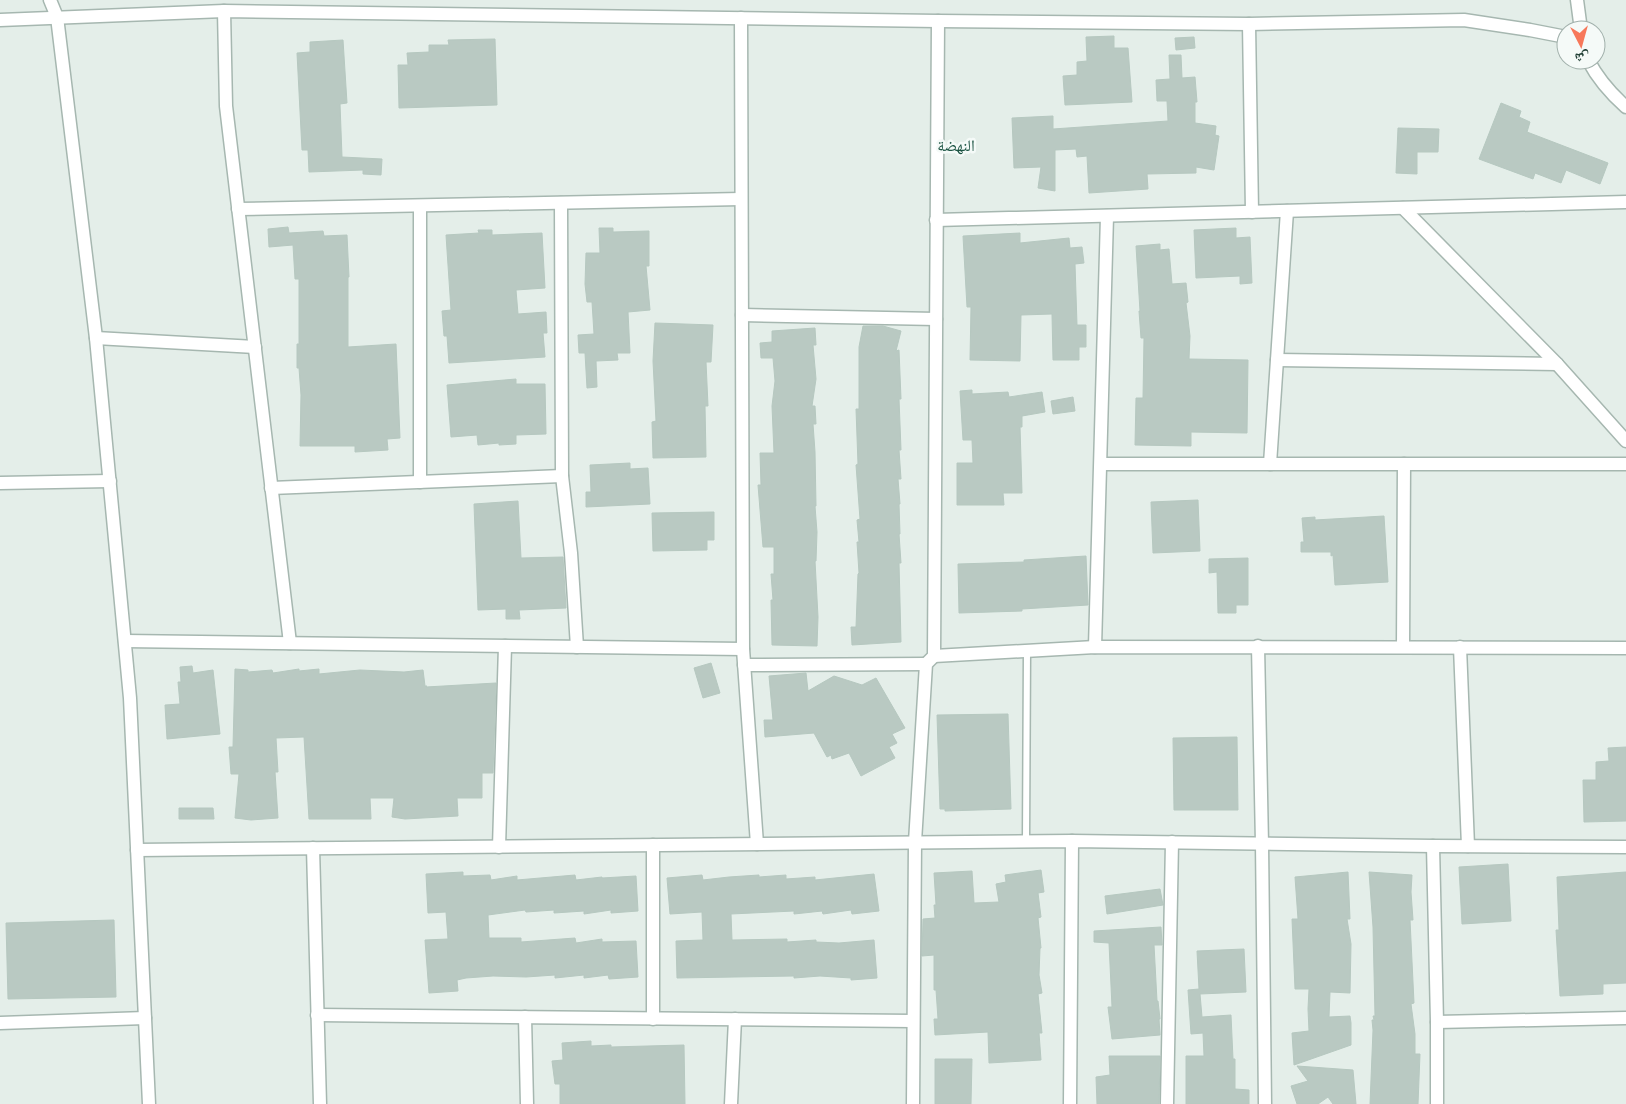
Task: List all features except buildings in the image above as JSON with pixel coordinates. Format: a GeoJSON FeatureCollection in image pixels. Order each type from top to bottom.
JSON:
{"type":"FeatureCollection","features":[{"type":"Feature","properties":{"kind":"street"},"geometry":{"type":"LineString","coordinates":[[50,0],[57,17],[96,338],[125,641],[130,698],[149,1104]]}},
{"type":"Feature","properties":{"kind":"street"},"geometry":{"type":"LineString","coordinates":[[1576,0],[1579,20]]}},
{"type":"Feature","properties":{"kind":"street"},"geometry":{"type":"LineString","coordinates":[[224,11],[226,106],[290,643]]}},
{"type":"Feature","properties":{"kind":"street"},"geometry":{"type":"LineString","coordinates":[[0,20],[224,11],[1249,24],[1464,20],[1556,35]]}},
{"type":"Feature","properties":{"kind":"street"},"geometry":{"type":"LineString","coordinates":[[741,18],[743,649],[757,844]]}},
{"type":"Feature","properties":{"kind":"street"},"geometry":{"type":"LineString","coordinates":[[913,1104],[915,842],[930,660],[936,319],[938,21]]}},
{"type":"Feature","properties":{"kind":"street"},"geometry":{"type":"LineString","coordinates":[[1249,24],[1252,212]]}},
{"type":"Feature","properties":{"kind":"street"},"geometry":{"type":"LineString","coordinates":[[1594,70],[1606,88],[1626,107]]}},
{"type":"Feature","properties":{"kind":"street"},"geometry":{"type":"LineString","coordinates":[[238,209],[741,199]]}},
{"type":"Feature","properties":{"kind":"street"},"geometry":{"type":"LineString","coordinates":[[936,220],[1626,202]]}},
{"type":"Feature","properties":{"kind":"street"},"geometry":{"type":"LineString","coordinates":[[561,203],[562,476],[571,553],[577,647]]}},
{"type":"Feature","properties":{"kind":"street"},"geometry":{"type":"LineString","coordinates":[[420,206],[420,482]]}},
{"type":"Feature","properties":{"kind":"street"},"geometry":{"type":"LineString","coordinates":[[1403,208],[1557,364],[1626,441]]}},
{"type":"Feature","properties":{"kind":"street"},"geometry":{"type":"LineString","coordinates":[[1270,464],[1286,211]]}},
{"type":"Feature","properties":{"kind":"street"},"geometry":{"type":"LineString","coordinates":[[1095,647],[1107,216]]}},
{"type":"Feature","properties":{"kind":"street"},"geometry":{"type":"LineString","coordinates":[[742,315],[936,319]]}},
{"type":"Feature","properties":{"kind":"street"},"geometry":{"type":"LineString","coordinates":[[96,338],[254,347]]}},
{"type":"Feature","properties":{"kind":"street"},"geometry":{"type":"LineString","coordinates":[[1277,360],[1557,364]]}},
{"type":"Feature","properties":{"kind":"street"},"geometry":{"type":"LineString","coordinates":[[1101,464],[1626,464]]}},
{"type":"Feature","properties":{"kind":"street"},"geometry":{"type":"LineString","coordinates":[[1403,647],[1404,464]]}},
{"type":"Feature","properties":{"kind":"street"},"geometry":{"type":"LineString","coordinates":[[271,488],[562,476]]}},
{"type":"Feature","properties":{"kind":"street"},"geometry":{"type":"LineString","coordinates":[[0,483],[110,482]]}},
{"type":"Feature","properties":{"kind":"street"},"geometry":{"type":"LineString","coordinates":[[125,641],[743,649]]}},
{"type":"Feature","properties":{"kind":"street"},"geometry":{"type":"LineString","coordinates":[[499,847],[506,646]]}},
{"type":"Feature","properties":{"kind":"street"},"geometry":{"type":"LineString","coordinates":[[1258,646],[1265,1104]]}},
{"type":"Feature","properties":{"kind":"street"},"geometry":{"type":"LineString","coordinates":[[744,665],[930,660],[1027,650],[1095,647],[1626,648]]}},
{"type":"Feature","properties":{"kind":"street"},"geometry":{"type":"LineString","coordinates":[[1460,647],[1468,846]]}},
{"type":"Feature","properties":{"kind":"street"},"geometry":{"type":"LineString","coordinates":[[137,850],[1026,841],[1626,847]]}},
{"type":"Feature","properties":{"kind":"street"},"geometry":{"type":"LineString","coordinates":[[1070,1104],[1072,841]]}},
{"type":"Feature","properties":{"kind":"street"},"geometry":{"type":"LineString","coordinates":[[1167,1104],[1172,842]]}},
{"type":"Feature","properties":{"kind":"street"},"geometry":{"type":"LineString","coordinates":[[653,845],[653,1019]]}},
{"type":"Feature","properties":{"kind":"street"},"geometry":{"type":"LineString","coordinates":[[1433,846],[1437,1104]]}},
{"type":"Feature","properties":{"kind":"street"},"geometry":{"type":"LineString","coordinates":[[312,848],[320,1104]]}},
{"type":"Feature","properties":{"kind":"street"},"geometry":{"type":"LineString","coordinates":[[317,1016],[914,1020]]}},
{"type":"Feature","properties":{"kind":"street"},"geometry":{"type":"LineString","coordinates":[[525,1017],[527,1104]]}},
{"type":"Feature","properties":{"kind":"street"},"geometry":{"type":"LineString","coordinates":[[0,1023],[145,1018]]}},
{"type":"Feature","properties":{"kind":"street"},"geometry":{"type":"LineString","coordinates":[[1437,1022],[1626,1018],[1626,1028]]}},
{"type":"Feature","properties":{"kind":"street"},"geometry":{"type":"LineString","coordinates":[[731,1104],[736,1019]]}},
{"type":"Feature","properties":{"kind":"lane"},"geometry":{"type":"LineString","coordinates":[[1026,841],[1027,650]]}},
{"type":"Feature","properties":{"kind":"district","name":"النهضة"},"geometry":{"type":"Point","coordinates":[956,145]}}]}
